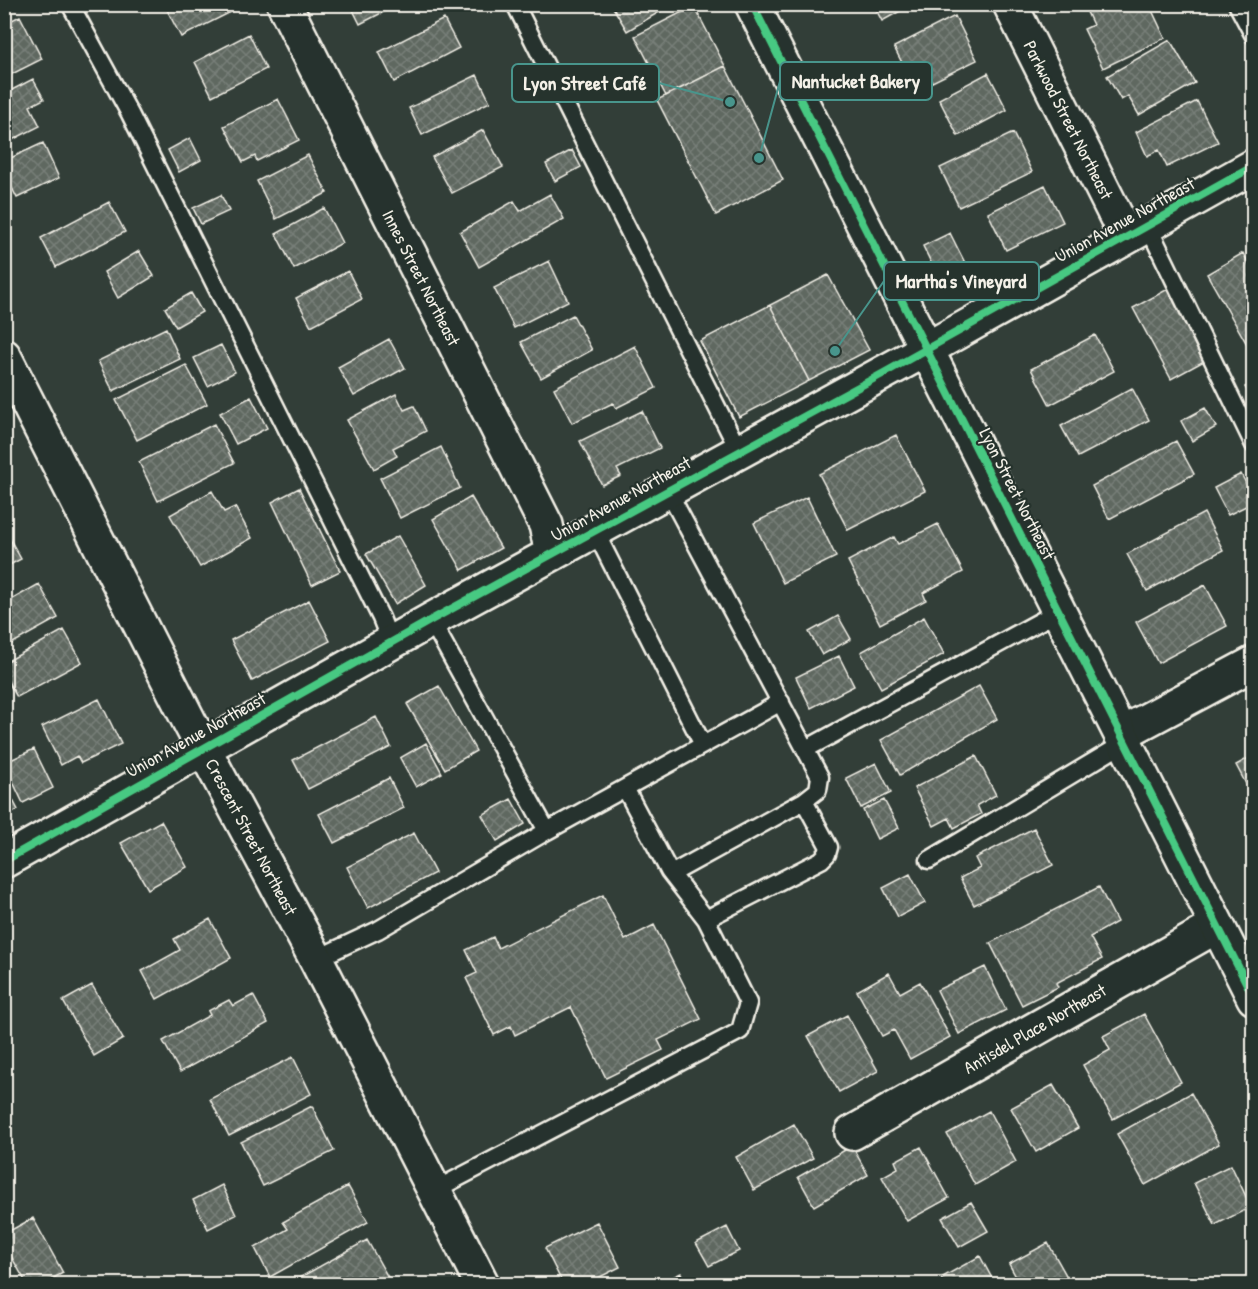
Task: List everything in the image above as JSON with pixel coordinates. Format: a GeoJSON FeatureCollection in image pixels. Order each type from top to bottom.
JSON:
{"type":"FeatureCollection","features":[{"type":"Feature","properties":{"kind":"street","name":"Innes Street Northeast"},"geometry":{"type":"LineString","coordinates":[[284,4],[546,525],[552,554]]}},
{"type":"Feature","properties":{"kind":"street","name":"Lyon Street Northeast"},"geometry":{"type":"LineString","coordinates":[[752,4],[1254,998]]}},
{"type":"Feature","properties":{"kind":"street","name":"Parkwood Street Northeast"},"geometry":{"type":"LineString","coordinates":[[1010,4],[1136,230]]}},
{"type":"Feature","properties":{"kind":"street","name":"Union Avenue Northeast"},"geometry":{"type":"LineString","coordinates":[[5,859],[431,620],[927,349],[1254,166]]}},
{"type":"Feature","properties":{"kind":"street","name":"Crescent Street Northeast"},"geometry":{"type":"LineString","coordinates":[[4,356],[482,1284]]}},
{"type":"Feature","properties":{"kind":"street"},"geometry":{"type":"LineString","coordinates":[[1124,738],[1254,663]]}},
{"type":"Feature","properties":{"kind":"street","name":"Antisdel Place Northeast"},"geometry":{"type":"LineString","coordinates":[[852,1133],[1217,926]]}},
{"type":"Feature","properties":{"kind":"lane"},"geometry":{"type":"LineString","coordinates":[[70,4],[130,114],[381,618],[391,643]]}},
{"type":"Feature","properties":{"kind":"lane"},"geometry":{"type":"LineString","coordinates":[[515,4],[739,451]]}},
{"type":"Feature","properties":{"kind":"lane"},"geometry":{"type":"LineString","coordinates":[[1237,4],[1254,36]]}},
{"type":"Feature","properties":{"kind":"lane"},"geometry":{"type":"LineString","coordinates":[[1136,230],[1254,445]]}},
{"type":"Feature","properties":{"kind":"lane"},"geometry":{"type":"LineString","coordinates":[[668,490],[820,777],[818,790],[804,801],[671,874]]}},
{"type":"Feature","properties":{"kind":"lane"},"geometry":{"type":"LineString","coordinates":[[594,531],[704,745]]}},
{"type":"Feature","properties":{"kind":"lane"},"geometry":{"type":"LineString","coordinates":[[806,749],[1059,611]]}},
{"type":"Feature","properties":{"kind":"lane"},"geometry":{"type":"LineString","coordinates":[[431,620],[547,831]]}},
{"type":"Feature","properties":{"kind":"lane"},"geometry":{"type":"LineString","coordinates":[[316,959],[378,930],[547,831],[781,702]]}},
{"type":"Feature","properties":{"kind":"lane"},"geometry":{"type":"LineString","coordinates":[[929,860],[1124,738]]}},
{"type":"Feature","properties":{"kind":"lane"},"geometry":{"type":"LineString","coordinates":[[433,1191],[740,1031],[748,1003],[706,920],[671,874],[625,788]]}},
{"type":"Feature","properties":{"kind":"lane"},"geometry":{"type":"LineString","coordinates":[[706,920],[821,860],[827,854],[829,847],[804,801]]}},
{"type":"Feature","properties":{"kind":"building"},"geometry":{"type":"Polygon","coordinates":[[[164,4],[229,4],[233,11],[181,37],[164,4]]]}},
{"type":"Feature","properties":{"kind":"building"},"geometry":{"type":"Polygon","coordinates":[[[350,4],[399,4],[360,24],[350,4]]]}},
{"type":"Feature","properties":{"kind":"building"},"geometry":{"type":"Polygon","coordinates":[[[611,4],[673,4],[627,31],[611,4]]]}},
{"type":"Feature","properties":{"kind":"building"},"geometry":{"type":"Polygon","coordinates":[[[873,4],[913,4],[882,21],[873,4]]]}},
{"type":"Feature","properties":{"kind":"building"},"geometry":{"type":"Polygon","coordinates":[[[1102,4],[1149,4],[1165,38],[1103,68],[1084,29],[1093,25],[1087,12],[1102,4]]]}},
{"type":"Feature","properties":{"kind":"building"},"geometry":{"type":"Polygon","coordinates":[[[694,6],[725,66],[666,96],[635,36],[694,6]]]}},
{"type":"Feature","properties":{"kind":"building"},"geometry":{"type":"Polygon","coordinates":[[[20,16],[42,59],[4,78],[4,24],[20,16]]]}},
{"type":"Feature","properties":{"kind":"building"},"geometry":{"type":"Polygon","coordinates":[[[955,16],[977,60],[916,90],[894,47],[955,16]]]}},
{"type":"Feature","properties":{"kind":"building"},"geometry":{"type":"Polygon","coordinates":[[[444,19],[459,48],[394,82],[379,52],[444,19]]]}},
{"type":"Feature","properties":{"kind":"building"},"geometry":{"type":"Polygon","coordinates":[[[249,34],[266,69],[212,96],[195,62],[249,34]]]}},
{"type":"Feature","properties":{"kind":"building"},"geometry":{"type":"Polygon","coordinates":[[[1170,40],[1195,83],[1139,115],[1128,96],[1121,100],[1107,76],[1170,40]]]}},
{"type":"Feature","properties":{"kind":"building"},"geometry":{"type":"Polygon","coordinates":[[[725,66],[783,180],[716,215],[657,100],[725,66]]]}},
{"type":"Feature","properties":{"kind":"building"},"geometry":{"type":"Polygon","coordinates":[[[988,73],[1007,110],[958,136],[939,99],[988,73]]]}},
{"type":"Feature","properties":{"kind":"building"},"geometry":{"type":"Polygon","coordinates":[[[477,75],[490,102],[422,135],[409,108],[477,75]]]}},
{"type":"Feature","properties":{"kind":"building"},"geometry":{"type":"Polygon","coordinates":[[[33,79],[44,99],[30,106],[40,126],[4,144],[4,94],[33,79]]]}},
{"type":"Feature","properties":{"kind":"building"},"geometry":{"type":"Polygon","coordinates":[[[278,99],[299,140],[257,161],[255,156],[243,162],[224,126],[278,99]]]}},
{"type":"Feature","properties":{"kind":"building"},"geometry":{"type":"Polygon","coordinates":[[[1197,101],[1218,142],[1167,167],[1159,150],[1147,156],[1136,132],[1197,101]]]}},
{"type":"Feature","properties":{"kind":"building"},"geometry":{"type":"Polygon","coordinates":[[[483,130],[503,167],[452,193],[432,157],[483,130]]]}},
{"type":"Feature","properties":{"kind":"building"},"geometry":{"type":"Polygon","coordinates":[[[1013,133],[1032,172],[959,207],[940,168],[1013,133]]]}},
{"type":"Feature","properties":{"kind":"building"},"geometry":{"type":"Polygon","coordinates":[[[190,138],[201,160],[179,172],[168,150],[190,138]]]}},
{"type":"Feature","properties":{"kind":"building"},"geometry":{"type":"Polygon","coordinates":[[[43,143],[59,178],[17,198],[4,172],[4,161],[43,143]]]}},
{"type":"Feature","properties":{"kind":"building"},"geometry":{"type":"Polygon","coordinates":[[[572,150],[581,167],[555,181],[546,164],[572,150]]]}},
{"type":"Feature","properties":{"kind":"building"},"geometry":{"type":"Polygon","coordinates":[[[308,155],[327,193],[276,219],[257,181],[308,155]]]}},
{"type":"Feature","properties":{"kind":"building"},"geometry":{"type":"Polygon","coordinates":[[[1045,185],[1063,222],[1006,250],[988,213],[1045,185]]]}},
{"type":"Feature","properties":{"kind":"building"},"geometry":{"type":"Polygon","coordinates":[[[550,194],[564,219],[479,267],[460,232],[514,201],[520,211],[550,194]]]}},
{"type":"Feature","properties":{"kind":"building"},"geometry":{"type":"Polygon","coordinates":[[[221,195],[229,211],[201,224],[193,208],[221,195]]]}},
{"type":"Feature","properties":{"kind":"building"},"geometry":{"type":"Polygon","coordinates":[[[109,202],[125,232],[56,267],[41,238],[109,202]]]}},
{"type":"Feature","properties":{"kind":"building"},"geometry":{"type":"Polygon","coordinates":[[[324,208],[342,243],[294,269],[276,234],[324,208]]]}},
{"type":"Feature","properties":{"kind":"building"},"geometry":{"type":"Polygon","coordinates":[[[950,233],[966,265],[939,279],[923,246],[950,233]]]}},
{"type":"Feature","properties":{"kind":"building"},"geometry":{"type":"Polygon","coordinates":[[[139,251],[154,276],[118,298],[104,272],[139,251]]]}},
{"type":"Feature","properties":{"kind":"building"},"geometry":{"type":"Polygon","coordinates":[[[1243,253],[1254,273],[1254,343],[1248,346],[1207,274],[1243,253]]]}},
{"type":"Feature","properties":{"kind":"building"},"geometry":{"type":"Polygon","coordinates":[[[549,261],[568,301],[514,328],[494,288],[549,261]]]}},
{"type":"Feature","properties":{"kind":"building"},"geometry":{"type":"Polygon","coordinates":[[[348,271],[362,299],[311,326],[296,298],[348,271]]]}},
{"type":"Feature","properties":{"kind":"building"},"geometry":{"type":"Polygon","coordinates":[[[828,275],[869,350],[809,381],[770,305],[828,275]]]}},
{"type":"Feature","properties":{"kind":"building"},"geometry":{"type":"Polygon","coordinates":[[[1168,289],[1206,360],[1171,379],[1133,308],[1168,289]]]}},
{"type":"Feature","properties":{"kind":"building"},"geometry":{"type":"Polygon","coordinates":[[[191,293],[202,312],[176,327],[165,308],[191,293]]]}},
{"type":"Feature","properties":{"kind":"building"},"geometry":{"type":"Polygon","coordinates":[[[770,305],[809,381],[739,417],[700,341],[770,305]]]}},
{"type":"Feature","properties":{"kind":"building"},"geometry":{"type":"Polygon","coordinates":[[[573,315],[592,350],[541,378],[521,342],[573,315]]]}},
{"type":"Feature","properties":{"kind":"building"},"geometry":{"type":"Polygon","coordinates":[[[166,328],[180,359],[113,391],[98,361],[166,328]]]}},
{"type":"Feature","properties":{"kind":"building"},"geometry":{"type":"Polygon","coordinates":[[[1095,335],[1114,371],[1050,405],[1031,369],[1095,335]]]}},
{"type":"Feature","properties":{"kind":"building"},"geometry":{"type":"Polygon","coordinates":[[[389,339],[405,368],[354,396],[338,367],[389,339]]]}},
{"type":"Feature","properties":{"kind":"building"},"geometry":{"type":"Polygon","coordinates":[[[221,345],[235,372],[208,386],[194,358],[221,345]]]}},
{"type":"Feature","properties":{"kind":"building"},"geometry":{"type":"Polygon","coordinates":[[[635,346],[656,388],[616,408],[613,403],[572,423],[554,388],[635,346]]]}},
{"type":"Feature","properties":{"kind":"building"},"geometry":{"type":"Polygon","coordinates":[[[186,365],[207,404],[137,440],[116,400],[186,365]]]}},
{"type":"Feature","properties":{"kind":"building"},"geometry":{"type":"Polygon","coordinates":[[[1254,382],[1254,402],[1245,387],[1254,382]]]}},
{"type":"Feature","properties":{"kind":"building"},"geometry":{"type":"Polygon","coordinates":[[[1132,388],[1149,420],[1078,457],[1061,426],[1132,388]]]}},
{"type":"Feature","properties":{"kind":"building"},"geometry":{"type":"Polygon","coordinates":[[[396,394],[404,410],[414,406],[426,431],[393,448],[397,456],[374,469],[347,420],[396,394]]]}},
{"type":"Feature","properties":{"kind":"building"},"geometry":{"type":"Polygon","coordinates":[[[251,397],[267,428],[236,444],[220,413],[251,397]]]}},
{"type":"Feature","properties":{"kind":"building"},"geometry":{"type":"Polygon","coordinates":[[[1205,408],[1216,427],[1192,441],[1181,421],[1205,408]]]}},
{"type":"Feature","properties":{"kind":"building"},"geometry":{"type":"Polygon","coordinates":[[[642,411],[660,448],[617,469],[621,476],[602,485],[580,441],[642,411]]]}},
{"type":"Feature","properties":{"kind":"building"},"geometry":{"type":"Polygon","coordinates":[[[214,424],[234,463],[158,501],[139,462],[214,424]]]}},
{"type":"Feature","properties":{"kind":"building"},"geometry":{"type":"Polygon","coordinates":[[[896,435],[925,491],[848,530],[819,474],[896,435]]]}},
{"type":"Feature","properties":{"kind":"building"},"geometry":{"type":"Polygon","coordinates":[[[1176,441],[1194,474],[1109,519],[1092,486],[1176,441]]]}},
{"type":"Feature","properties":{"kind":"building"},"geometry":{"type":"Polygon","coordinates":[[[441,447],[460,488],[400,518],[380,478],[441,447]]]}},
{"type":"Feature","properties":{"kind":"building"},"geometry":{"type":"Polygon","coordinates":[[[1241,474],[1254,502],[1228,515],[1214,488],[1241,474]]]}},
{"type":"Feature","properties":{"kind":"building"},"geometry":{"type":"Polygon","coordinates":[[[299,488],[340,571],[312,585],[272,502],[299,488]]]}},
{"type":"Feature","properties":{"kind":"building"},"geometry":{"type":"Polygon","coordinates":[[[212,491],[224,512],[235,507],[252,538],[200,567],[170,515],[212,491]]]}},
{"type":"Feature","properties":{"kind":"building"},"geometry":{"type":"Polygon","coordinates":[[[471,497],[501,548],[462,570],[433,519],[471,497]]]}},
{"type":"Feature","properties":{"kind":"building"},"geometry":{"type":"Polygon","coordinates":[[[807,497],[836,557],[783,583],[754,523],[807,497]]]}},
{"type":"Feature","properties":{"kind":"building"},"geometry":{"type":"Polygon","coordinates":[[[1204,513],[1223,550],[1147,591],[1127,554],[1204,513]]]}},
{"type":"Feature","properties":{"kind":"building"},"geometry":{"type":"Polygon","coordinates":[[[938,524],[963,572],[923,593],[926,600],[880,624],[848,561],[894,537],[898,544],[938,524]]]}},
{"type":"Feature","properties":{"kind":"building"},"geometry":{"type":"Polygon","coordinates":[[[7,534],[21,559],[4,568],[4,535],[7,534]]]}},
{"type":"Feature","properties":{"kind":"building"},"geometry":{"type":"Polygon","coordinates":[[[398,536],[426,585],[395,604],[366,554],[398,536]]]}},
{"type":"Feature","properties":{"kind":"building"},"geometry":{"type":"Polygon","coordinates":[[[39,584],[58,618],[4,648],[4,604],[39,584]]]}},
{"type":"Feature","properties":{"kind":"building"},"geometry":{"type":"Polygon","coordinates":[[[1205,585],[1227,626],[1158,663],[1136,622],[1205,585]]]}},
{"type":"Feature","properties":{"kind":"building"},"geometry":{"type":"Polygon","coordinates":[[[309,600],[330,641],[252,681],[231,640],[309,600]]]}},
{"type":"Feature","properties":{"kind":"building"},"geometry":{"type":"Polygon","coordinates":[[[838,616],[851,639],[822,655],[809,632],[838,616]]]}},
{"type":"Feature","properties":{"kind":"building"},"geometry":{"type":"Polygon","coordinates":[[[924,617],[944,654],[881,688],[861,652],[924,617]]]}},
{"type":"Feature","properties":{"kind":"building"},"geometry":{"type":"Polygon","coordinates":[[[64,630],[82,662],[17,697],[4,675],[4,663],[64,630]]]}},
{"type":"Feature","properties":{"kind":"building"},"geometry":{"type":"Polygon","coordinates":[[[839,656],[854,686],[811,708],[796,677],[839,656]]]}},
{"type":"Feature","properties":{"kind":"building"},"geometry":{"type":"Polygon","coordinates":[[[439,686],[476,751],[445,769],[407,704],[439,686]]]}},
{"type":"Feature","properties":{"kind":"building"},"geometry":{"type":"Polygon","coordinates":[[[979,686],[997,719],[900,775],[881,740],[979,686]]]}},
{"type":"Feature","properties":{"kind":"building"},"geometry":{"type":"Polygon","coordinates":[[[99,699],[121,744],[81,763],[77,756],[61,765],[42,727],[99,699]]]}},
{"type":"Feature","properties":{"kind":"building"},"geometry":{"type":"Polygon","coordinates":[[[376,717],[391,747],[308,789],[293,760],[376,717]]]}},
{"type":"Feature","properties":{"kind":"building"},"geometry":{"type":"Polygon","coordinates":[[[426,743],[442,773],[416,787],[400,758],[426,743]]]}},
{"type":"Feature","properties":{"kind":"building"},"geometry":{"type":"Polygon","coordinates":[[[34,749],[53,788],[23,803],[4,763],[34,749]]]}},
{"type":"Feature","properties":{"kind":"building"},"geometry":{"type":"Polygon","coordinates":[[[1254,755],[1254,799],[1236,765],[1254,755]]]}},
{"type":"Feature","properties":{"kind":"building"},"geometry":{"type":"Polygon","coordinates":[[[976,756],[996,795],[977,805],[981,814],[954,828],[949,818],[934,826],[914,788],[976,756]]]}},
{"type":"Feature","properties":{"kind":"building"},"geometry":{"type":"Polygon","coordinates":[[[876,763],[891,793],[861,808],[846,778],[876,763]]]}},
{"type":"Feature","properties":{"kind":"building"},"geometry":{"type":"Polygon","coordinates":[[[389,778],[404,808],[334,843],[319,814],[389,778]]]}},
{"type":"Feature","properties":{"kind":"building"},"geometry":{"type":"Polygon","coordinates":[[[4,783],[18,810],[4,817],[4,783]]]}},
{"type":"Feature","properties":{"kind":"building"},"geometry":{"type":"Polygon","coordinates":[[[511,799],[525,824],[497,841],[482,815],[511,799]]]}},
{"type":"Feature","properties":{"kind":"building"},"geometry":{"type":"Polygon","coordinates":[[[884,800],[899,828],[877,839],[863,810],[884,800]]]}},
{"type":"Feature","properties":{"kind":"building"},"geometry":{"type":"Polygon","coordinates":[[[161,821],[187,867],[148,889],[121,843],[161,821]]]}},
{"type":"Feature","properties":{"kind":"building"},"geometry":{"type":"Polygon","coordinates":[[[1034,828],[1053,865],[974,905],[960,878],[980,868],[975,858],[1034,828]]]}},
{"type":"Feature","properties":{"kind":"building"},"geometry":{"type":"Polygon","coordinates":[[[414,833],[435,873],[368,908],[347,867],[414,833]]]}},
{"type":"Feature","properties":{"kind":"building"},"geometry":{"type":"Polygon","coordinates":[[[910,874],[925,903],[898,917],[883,888],[910,874]]]}},
{"type":"Feature","properties":{"kind":"building"},"geometry":{"type":"Polygon","coordinates":[[[1099,887],[1117,922],[1090,937],[1102,959],[1056,983],[1058,987],[1022,1005],[990,943],[1099,887]]]}},
{"type":"Feature","properties":{"kind":"building"},"geometry":{"type":"Polygon","coordinates":[[[603,895],[625,940],[654,925],[701,1019],[658,1040],[663,1050],[606,1078],[571,1007],[515,1035],[511,1026],[494,1035],[466,978],[477,973],[466,950],[493,937],[498,948],[603,895]]]}},
{"type":"Feature","properties":{"kind":"building"},"geometry":{"type":"Polygon","coordinates":[[[210,919],[231,958],[157,999],[142,971],[180,950],[174,939],[210,919]]]}},
{"type":"Feature","properties":{"kind":"building"},"geometry":{"type":"Polygon","coordinates":[[[985,967],[1006,1010],[959,1034],[937,990],[985,967]]]}},
{"type":"Feature","properties":{"kind":"building"},"geometry":{"type":"Polygon","coordinates":[[[889,973],[900,993],[920,982],[950,1037],[910,1059],[894,1030],[882,1036],[857,991],[889,973]]]}},
{"type":"Feature","properties":{"kind":"building"},"geometry":{"type":"Polygon","coordinates":[[[92,985],[123,1039],[94,1056],[63,1001],[92,985]]]}},
{"type":"Feature","properties":{"kind":"building"},"geometry":{"type":"Polygon","coordinates":[[[253,995],[268,1023],[180,1072],[163,1041],[210,1015],[208,1011],[229,1000],[233,1006],[253,995]]]}},
{"type":"Feature","properties":{"kind":"building"},"geometry":{"type":"Polygon","coordinates":[[[1144,1014],[1181,1082],[1113,1119],[1083,1065],[1110,1050],[1103,1036],[1144,1014]]]}},
{"type":"Feature","properties":{"kind":"building"},"geometry":{"type":"Polygon","coordinates":[[[847,1015],[878,1071],[839,1092],[808,1036],[847,1015]]]}},
{"type":"Feature","properties":{"kind":"building"},"geometry":{"type":"Polygon","coordinates":[[[293,1057],[311,1094],[229,1136],[210,1099],[293,1057]]]}},
{"type":"Feature","properties":{"kind":"building"},"geometry":{"type":"Polygon","coordinates":[[[1053,1085],[1078,1128],[1036,1152],[1011,1108],[1053,1085]]]}},
{"type":"Feature","properties":{"kind":"building"},"geometry":{"type":"Polygon","coordinates":[[[1191,1093],[1219,1144],[1145,1185],[1117,1134],[1191,1093]]]}},
{"type":"Feature","properties":{"kind":"building"},"geometry":{"type":"Polygon","coordinates":[[[312,1106],[334,1151],[263,1186],[241,1142],[312,1106]]]}},
{"type":"Feature","properties":{"kind":"building"},"geometry":{"type":"Polygon","coordinates":[[[989,1111],[1016,1162],[975,1185],[947,1134],[989,1111]]]}},
{"type":"Feature","properties":{"kind":"building"},"geometry":{"type":"Polygon","coordinates":[[[794,1124],[813,1158],[754,1190],[736,1157],[794,1124]]]}},
{"type":"Feature","properties":{"kind":"building"},"geometry":{"type":"Polygon","coordinates":[[[852,1146],[868,1175],[814,1206],[798,1177],[852,1146]]]}},
{"type":"Feature","properties":{"kind":"building"},"geometry":{"type":"Polygon","coordinates":[[[921,1147],[949,1198],[907,1221],[882,1177],[898,1168],[895,1161],[921,1147]]]}},
{"type":"Feature","properties":{"kind":"building"},"geometry":{"type":"Polygon","coordinates":[[[1231,1165],[1251,1207],[1215,1225],[1194,1183],[1231,1165]]]}},
{"type":"Feature","properties":{"kind":"building"},"geometry":{"type":"Polygon","coordinates":[[[222,1185],[236,1215],[208,1229],[193,1200],[222,1185]]]}},
{"type":"Feature","properties":{"kind":"building"},"geometry":{"type":"Polygon","coordinates":[[[348,1186],[368,1222],[270,1277],[255,1248],[288,1229],[283,1222],[348,1186]]]}},
{"type":"Feature","properties":{"kind":"building"},"geometry":{"type":"Polygon","coordinates":[[[971,1202],[988,1231],[959,1247],[942,1218],[971,1202]]]}},
{"type":"Feature","properties":{"kind":"building"},"geometry":{"type":"Polygon","coordinates":[[[33,1218],[63,1273],[43,1284],[27,1284],[4,1244],[4,1234],[33,1218]]]}},
{"type":"Feature","properties":{"kind":"building"},"geometry":{"type":"Polygon","coordinates":[[[597,1222],[620,1267],[586,1284],[563,1284],[545,1248],[597,1222]]]}},
{"type":"Feature","properties":{"kind":"building"},"geometry":{"type":"Polygon","coordinates":[[[727,1227],[739,1251],[709,1266],[696,1243],[727,1227]]]}},
{"type":"Feature","properties":{"kind":"building"},"geometry":{"type":"Polygon","coordinates":[[[367,1240],[390,1281],[384,1284],[302,1284],[299,1278],[367,1240]]]}},
{"type":"Feature","properties":{"kind":"building"},"geometry":{"type":"Polygon","coordinates":[[[1048,1243],[1071,1284],[1020,1284],[1009,1264],[1048,1243]]]}},
{"type":"Feature","properties":{"kind":"building"},"geometry":{"type":"Polygon","coordinates":[[[980,1256],[995,1284],[944,1284],[941,1278],[980,1256]]]}},
{"type":"Feature","properties":{"kind":"building"},"geometry":{"type":"Polygon","coordinates":[[[681,1273],[687,1284],[658,1284],[681,1273]]]}},
{"type":"Feature","properties":{"kind":"cycle path"},"geometry":{"type":"LineString","coordinates":[[752,4],[1254,998]]}},
{"type":"Feature","properties":{"kind":"cycle path"},"geometry":{"type":"LineString","coordinates":[[4,861],[431,620],[884,373],[1254,166]]}},
{"type":"Feature","properties":{"kind":"place","name":"Lyon Street Café"},"geometry":{"type":"Point","coordinates":[730,102]}},
{"type":"Feature","properties":{"kind":"place","name":"Nantucket Bakery"},"geometry":{"type":"Point","coordinates":[759,158]}},
{"type":"Feature","properties":{"kind":"place","name":"Martha's Vineyard"},"geometry":{"type":"Point","coordinates":[835,351]}}]}
